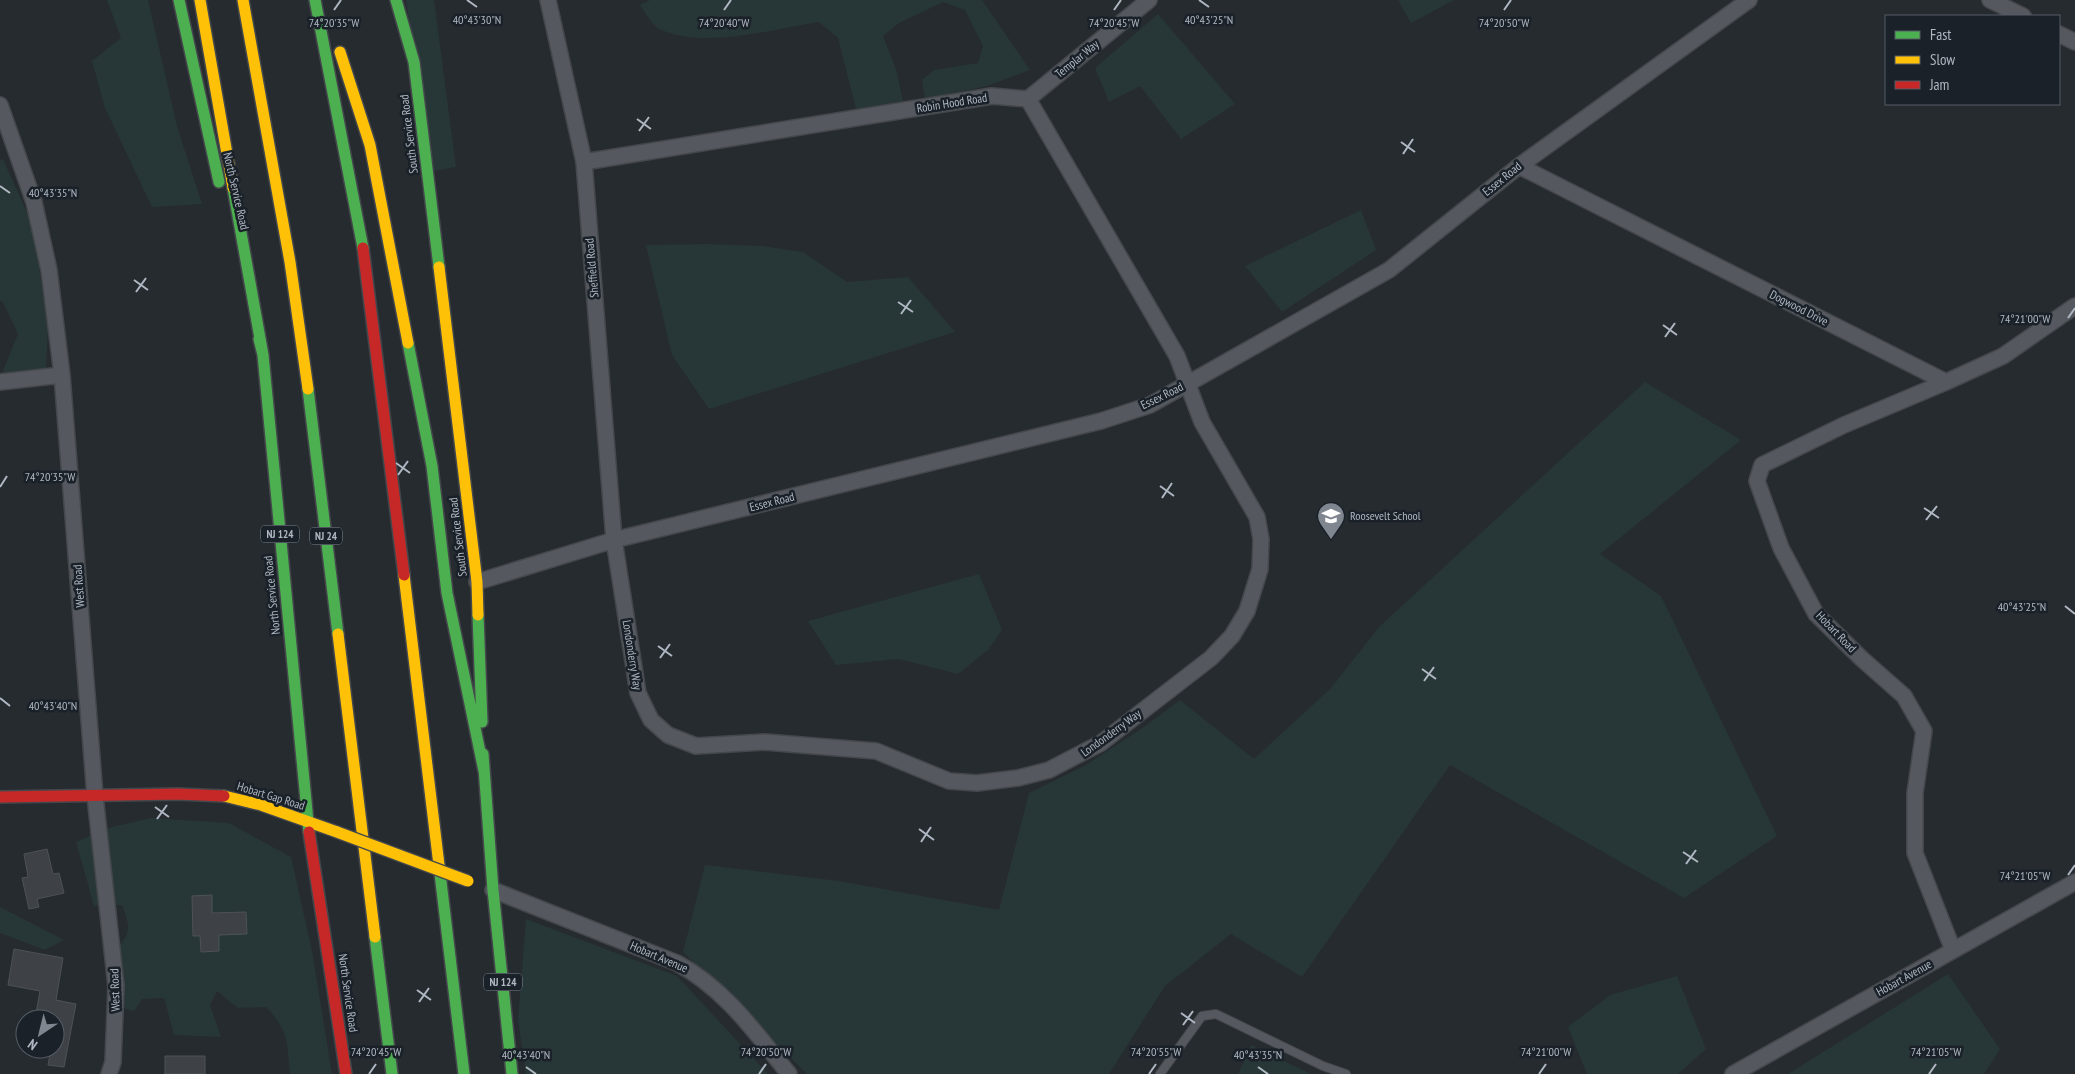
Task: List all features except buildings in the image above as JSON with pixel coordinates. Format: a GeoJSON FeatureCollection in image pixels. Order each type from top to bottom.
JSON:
{"type":"FeatureCollection","features":[{"type":"Feature","properties":{"kind":"main road","name":"North Service Road"},"geometry":{"type":"LineString","coordinates":[[179,0],[223,198],[263,356],[308,822],[346,1074]]}},
{"type":"Feature","properties":{"kind":"main road"},"geometry":{"type":"LineString","coordinates":[[200,0],[263,356]]}},
{"type":"Feature","properties":{"kind":"main road","name":"NJ 24"},"geometry":{"type":"LineString","coordinates":[[243,0],[290,262],[306,371],[392,1074]]}},
{"type":"Feature","properties":{"kind":"main road"},"geometry":{"type":"LineString","coordinates":[[315,0],[360,234],[378,360],[464,1074]]}},
{"type":"Feature","properties":{"kind":"main road"},"geometry":{"type":"LineString","coordinates":[[324,0],[370,145],[432,466],[447,593],[484,771]]}},
{"type":"Feature","properties":{"kind":"main road","name":"South Service Road"},"geometry":{"type":"LineString","coordinates":[[396,0],[414,62],[477,582],[484,771],[480,885],[512,1074]]}},
{"type":"Feature","properties":{"kind":"main road","name":"Hobart Gap Road"},"geometry":{"type":"LineString","coordinates":[[0,797],[178,794],[223,796],[261,805],[480,885]]}},
{"type":"Feature","properties":{"kind":"street","name":"Sheffield Road"},"geometry":{"type":"LineString","coordinates":[[548,0],[584,162],[614,540]]}},
{"type":"Feature","properties":{"kind":"street","name":"Templar Way"},"geometry":{"type":"LineString","coordinates":[[1028,99],[1149,0]]}},
{"type":"Feature","properties":{"kind":"street","name":"Essex Road"},"geometry":{"type":"LineString","coordinates":[[477,582],[614,540],[1101,421],[1150,405],[1389,270],[1519,166],[1749,0]]}},
{"type":"Feature","properties":{"kind":"street"},"geometry":{"type":"LineString","coordinates":[[1990,0],[2021,15]]}},
{"type":"Feature","properties":{"kind":"street"},"geometry":{"type":"LineString","coordinates":[[2060,34],[2075,42]]}},
{"type":"Feature","properties":{"kind":"street","name":"Robin Hood Road"},"geometry":{"type":"LineString","coordinates":[[584,162],[992,96],[1028,99]]}},
{"type":"Feature","properties":{"kind":"street"},"geometry":{"type":"LineString","coordinates":[[1028,99],[1177,356],[1187,384]]}},
{"type":"Feature","properties":{"kind":"street","name":"West Road"},"geometry":{"type":"LineString","coordinates":[[0,105],[34,202],[49,270],[62,375],[95,796],[116,986],[113,1062],[109,1074]]}},
{"type":"Feature","properties":{"kind":"street","name":"Dogwood Drive"},"geometry":{"type":"LineString","coordinates":[[1519,166],[1946,382]]}},
{"type":"Feature","properties":{"kind":"street"},"geometry":{"type":"LineString","coordinates":[[1946,382],[2003,356],[2075,306]]}},
{"type":"Feature","properties":{"kind":"street"},"geometry":{"type":"LineString","coordinates":[[0,382],[62,375]]}},
{"type":"Feature","properties":{"kind":"street","name":"Hobart Road"},"geometry":{"type":"LineString","coordinates":[[1946,382],[1844,425],[1762,464],[1757,481],[1781,548],[1816,614],[1862,659],[1904,696],[1924,731],[1915,793],[1915,853],[1953,950]]}},
{"type":"Feature","properties":{"kind":"street","name":"Londonderry Way"},"geometry":{"type":"LineString","coordinates":[[614,540],[638,693],[651,720],[668,735],[696,746],[764,742],[876,751],[949,781],[977,783],[1018,778],[1049,770],[1101,743],[1211,658],[1232,636],[1253,598],[1261,561],[1259,524],[1202,422],[1187,384]]}},
{"type":"Feature","properties":{"kind":"street","name":"Hobart Avenue"},"geometry":{"type":"LineString","coordinates":[[480,885],[677,963],[695,972],[733,1005],[789,1074]]}},
{"type":"Feature","properties":{"kind":"street","name":"Hobart Avenue"},"geometry":{"type":"LineString","coordinates":[[1733,1074],[1953,950],[2073,888]]}},
{"type":"Feature","properties":{"kind":"lane"},"geometry":{"type":"LineString","coordinates":[[1160,1074],[1202,1016],[1216,1014],[1323,1066],[1346,1074]]}},
{"type":"Feature","properties":{"kind":"shaded area"},"geometry":{"type":"Polygon","coordinates":[[[107,0],[148,0],[177,126],[202,204],[152,207],[105,108],[92,61],[121,38],[107,0]]]}},
{"type":"Feature","properties":{"kind":"shaded area"},"geometry":{"type":"Polygon","coordinates":[[[406,0],[434,0],[456,167],[433,171],[406,0]]]}},
{"type":"Feature","properties":{"kind":"shaded area"},"geometry":{"type":"Polygon","coordinates":[[[650,0],[982,0],[1030,70],[987,86],[925,99],[922,80],[934,70],[978,63],[983,46],[965,10],[943,2],[899,23],[883,36],[896,69],[903,101],[856,109],[838,38],[819,22],[739,36],[697,38],[677,35],[656,27],[640,5],[650,0]]]}},
{"type":"Feature","properties":{"kind":"shaded area"},"geometry":{"type":"Polygon","coordinates":[[[1398,0],[1454,0],[1411,23],[1398,0]]]}},
{"type":"Feature","properties":{"kind":"shaded area"},"geometry":{"type":"Polygon","coordinates":[[[1158,14],[1235,104],[1181,139],[1140,86],[1109,102],[1095,68],[1158,14]]]}},
{"type":"Feature","properties":{"kind":"shaded area"},"geometry":{"type":"Polygon","coordinates":[[[3,159],[33,226],[48,329],[46,369],[2,373],[18,334],[3,302],[0,301],[0,160],[3,159]]]}},
{"type":"Feature","properties":{"kind":"shaded area"},"geometry":{"type":"Polygon","coordinates":[[[1361,210],[1376,250],[1282,312],[1245,266],[1361,210]]]}},
{"type":"Feature","properties":{"kind":"shaded area"},"geometry":{"type":"Polygon","coordinates":[[[706,244],[763,246],[803,252],[847,282],[908,277],[955,332],[709,409],[672,355],[646,245],[706,244]]]}},
{"type":"Feature","properties":{"kind":"shaded area"},"geometry":{"type":"Polygon","coordinates":[[[1645,382],[1741,440],[1600,554],[1661,596],[1777,836],[1684,898],[1450,765],[1302,977],[1231,934],[1165,986],[1109,1074],[807,1074],[683,952],[705,865],[839,881],[999,910],[1029,793],[1086,765],[1144,727],[1180,700],[1254,759],[1331,688],[1379,627],[1645,382]]]}},
{"type":"Feature","properties":{"kind":"shaded area"},"geometry":{"type":"Polygon","coordinates":[[[979,574],[1002,630],[988,650],[958,674],[899,659],[836,665],[808,621],[979,574]]]}},
{"type":"Feature","properties":{"kind":"shaded area"},"geometry":{"type":"Polygon","coordinates":[[[151,818],[229,823],[291,857],[312,951],[332,1074],[290,1074],[286,1038],[274,1015],[266,1007],[238,1008],[217,991],[210,1005],[221,1037],[174,1035],[164,998],[142,999],[134,1011],[110,1004],[109,957],[125,938],[128,928],[127,922],[122,905],[94,906],[76,842],[108,828],[151,818]]]}},
{"type":"Feature","properties":{"kind":"shaded area"},"geometry":{"type":"Polygon","coordinates":[[[0,907],[64,940],[45,950],[0,933],[0,907]]]}},
{"type":"Feature","properties":{"kind":"shaded area"},"geometry":{"type":"Polygon","coordinates":[[[526,919],[677,976],[768,1074],[526,1074],[518,1020],[526,919]]]}},
{"type":"Feature","properties":{"kind":"shaded area"},"geometry":{"type":"Polygon","coordinates":[[[1948,974],[2000,1049],[1984,1074],[1788,1074],[1948,974]]]}},
{"type":"Feature","properties":{"kind":"shaded area"},"geometry":{"type":"Polygon","coordinates":[[[1677,976],[1706,1049],[1678,1074],[1587,1074],[1568,1027],[1610,995],[1677,976]]]}},
{"type":"Feature","properties":{"kind":"shaded area"},"geometry":{"type":"Polygon","coordinates":[[[1251,1045],[1311,1074],[1238,1074],[1251,1045]]]}},
{"type":"Feature","properties":{"kind":"traffic: fast"},"geometry":{"type":"LineString","coordinates":[[179,0],[219,182]]}},
{"type":"Feature","properties":{"kind":"traffic: fast"},"geometry":{"type":"LineString","coordinates":[[315,0],[363,248]]}},
{"type":"Feature","properties":{"kind":"traffic: fast"},"geometry":{"type":"LineString","coordinates":[[396,0],[414,62],[439,267]]}},
{"type":"Feature","properties":{"kind":"traffic: fast"},"geometry":{"type":"LineString","coordinates":[[233,188],[263,355]]}},
{"type":"Feature","properties":{"kind":"traffic: fast"},"geometry":{"type":"LineString","coordinates":[[259,339],[263,355],[309,832]]}},
{"type":"Feature","properties":{"kind":"traffic: fast"},"geometry":{"type":"LineString","coordinates":[[408,343],[432,466],[447,593],[484,771]]}},
{"type":"Feature","properties":{"kind":"traffic: fast"},"geometry":{"type":"LineString","coordinates":[[308,389],[338,634]]}},
{"type":"Feature","properties":{"kind":"traffic: fast"},"geometry":{"type":"LineString","coordinates":[[478,615],[482,722]]}},
{"type":"Feature","properties":{"kind":"traffic: fast"},"geometry":{"type":"LineString","coordinates":[[483,754],[493,890],[512,1074]]}},
{"type":"Feature","properties":{"kind":"traffic: fast"},"geometry":{"type":"LineString","coordinates":[[439,865],[464,1074]]}},
{"type":"Feature","properties":{"kind":"traffic: fast"},"geometry":{"type":"LineString","coordinates":[[375,937],[392,1074]]}},
{"type":"Feature","properties":{"kind":"traffic: slow"},"geometry":{"type":"LineString","coordinates":[[200,0],[233,188]]}},
{"type":"Feature","properties":{"kind":"traffic: slow"},"geometry":{"type":"LineString","coordinates":[[243,0],[290,262],[308,389]]}},
{"type":"Feature","properties":{"kind":"traffic: slow"},"geometry":{"type":"LineString","coordinates":[[340,52],[370,145],[408,343]]}},
{"type":"Feature","properties":{"kind":"traffic: slow"},"geometry":{"type":"LineString","coordinates":[[439,267],[477,582],[478,615]]}},
{"type":"Feature","properties":{"kind":"traffic: slow"},"geometry":{"type":"LineString","coordinates":[[404,575],[439,865]]}},
{"type":"Feature","properties":{"kind":"traffic: slow"},"geometry":{"type":"LineString","coordinates":[[338,634],[375,937]]}},
{"type":"Feature","properties":{"kind":"traffic: slow"},"geometry":{"type":"LineString","coordinates":[[224,796],[261,805],[337,832]]}},
{"type":"Feature","properties":{"kind":"traffic: slow"},"geometry":{"type":"LineString","coordinates":[[337,832],[468,881]]}},
{"type":"Feature","properties":{"kind":"traffic: jam"},"geometry":{"type":"LineString","coordinates":[[363,248],[404,575]]}},
{"type":"Feature","properties":{"kind":"traffic: jam"},"geometry":{"type":"LineString","coordinates":[[0,797],[178,794],[224,796]]}},
{"type":"Feature","properties":{"kind":"traffic: jam"},"geometry":{"type":"LineString","coordinates":[[309,832],[346,1074]]}},
{"type":"Feature","properties":{"kind":"place","name":"Roosevelt School"},"geometry":{"type":"Point","coordinates":[1331,540]}}]}
